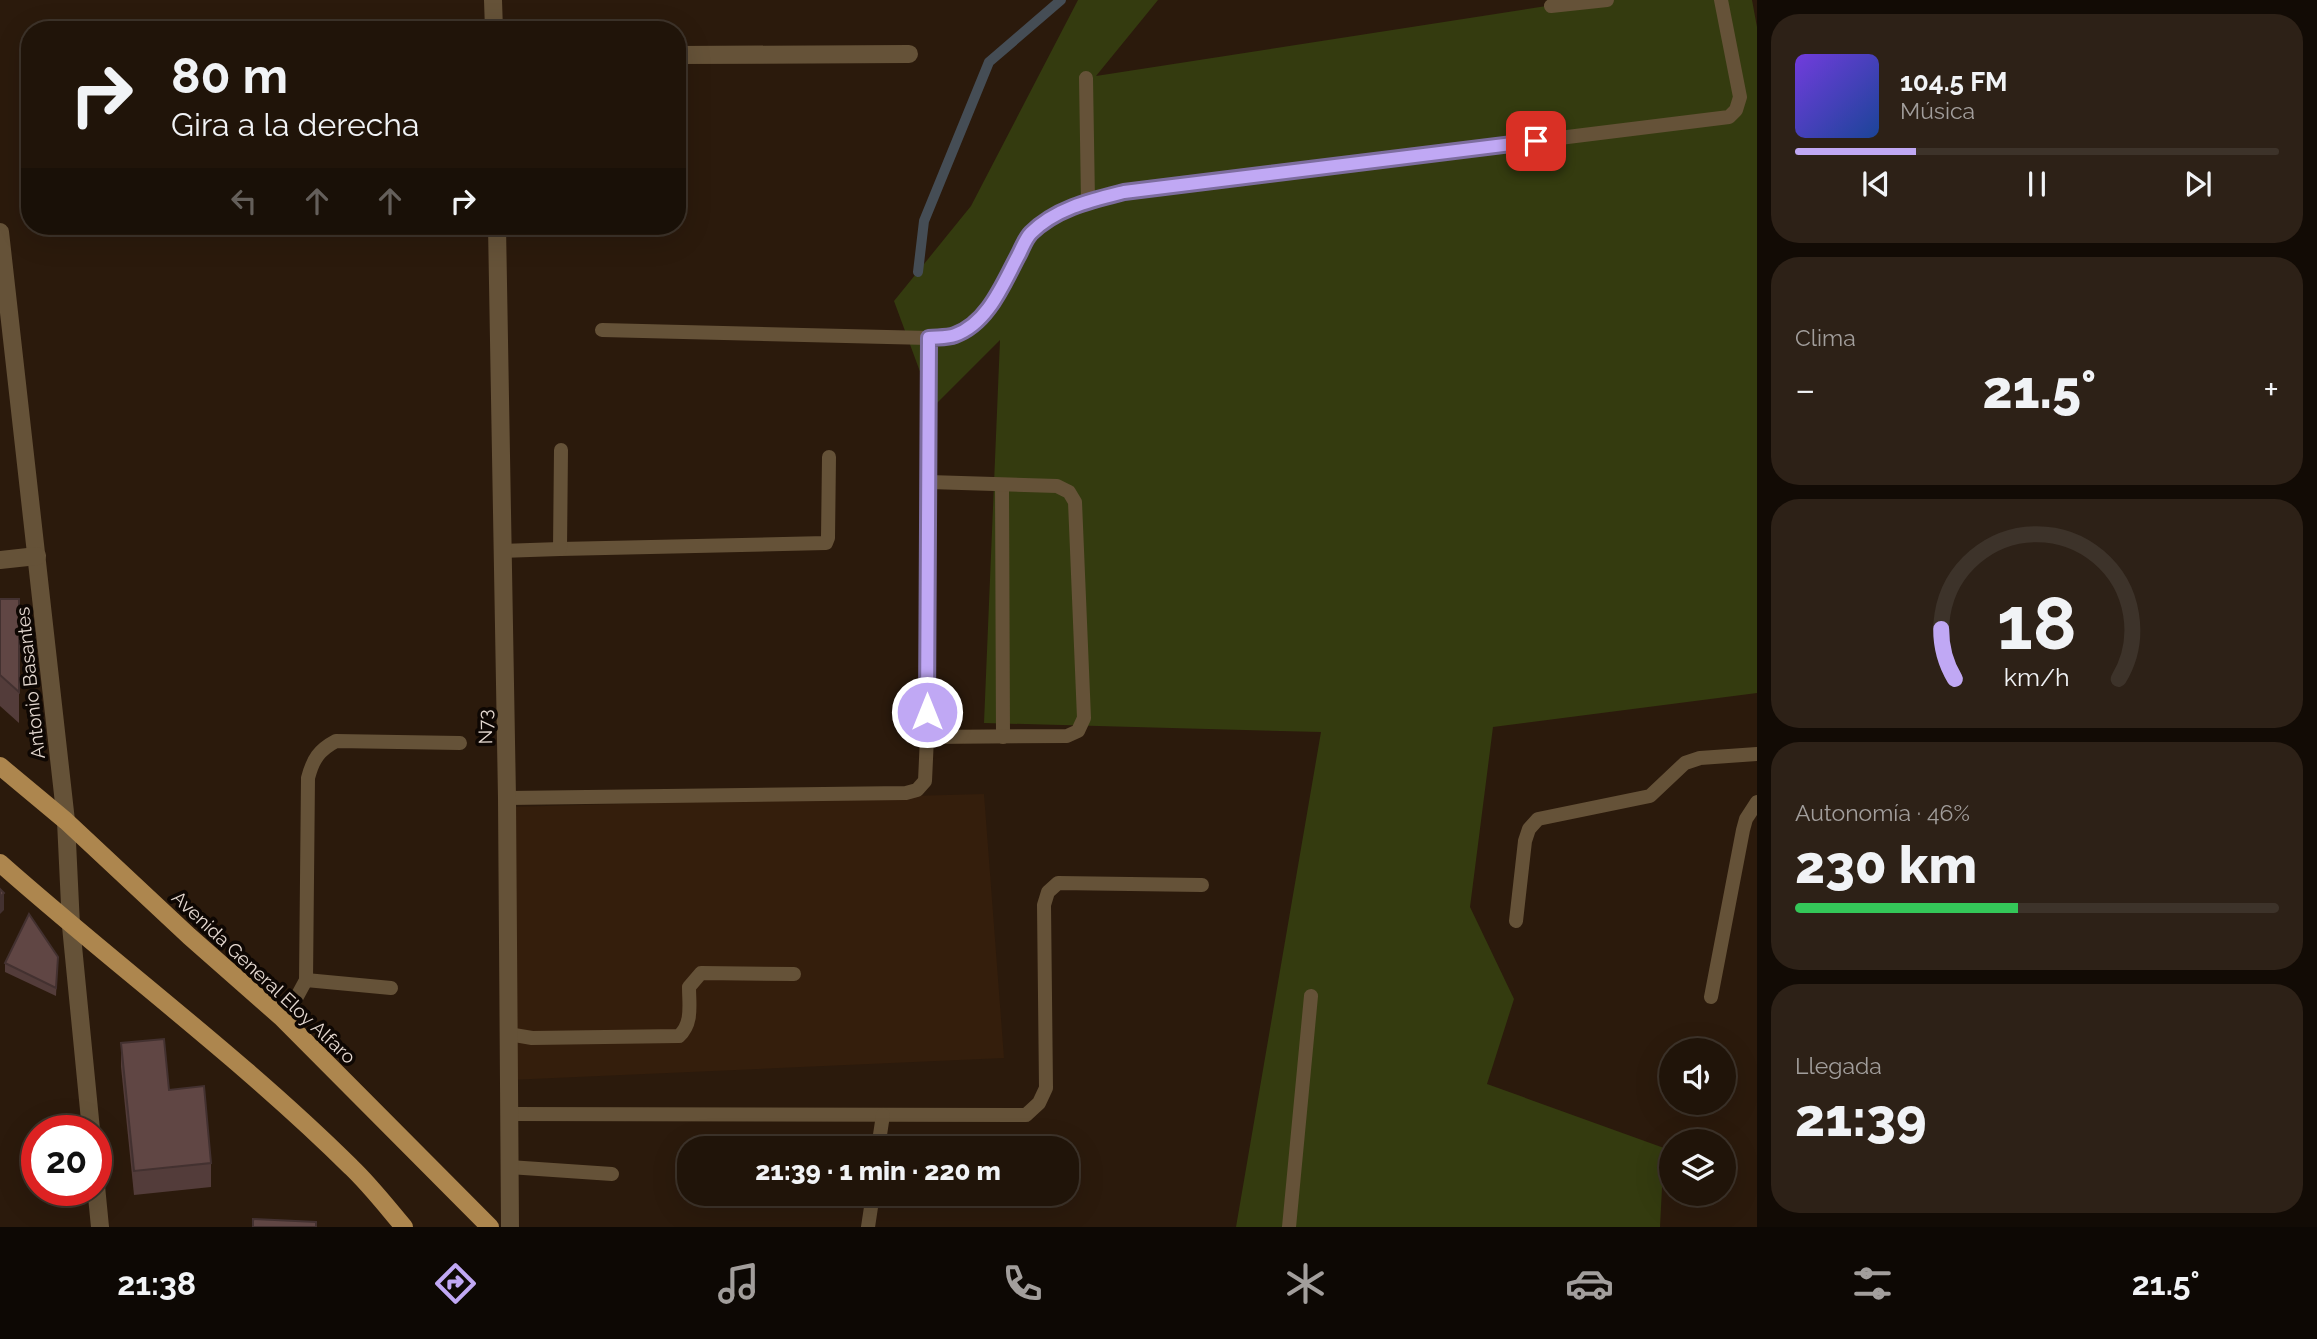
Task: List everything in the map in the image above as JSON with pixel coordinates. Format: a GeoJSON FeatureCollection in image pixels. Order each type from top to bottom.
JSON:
{"type":"FeatureCollection","features":[{"type":"Feature","properties":{"kind":"main road","name":"Avenida General Eloy Alfaro"},"geometry":{"type":"LineString","coordinates":[[0,766],[66,821],[188,936],[281,1017],[490,1227]]}},
{"type":"Feature","properties":{"kind":"main road"},"geometry":{"type":"LineString","coordinates":[[0,863],[71,926],[235,1062],[333,1150],[404,1227]]}},
{"type":"Feature","properties":{"kind":"street"},"geometry":{"type":"LineString","coordinates":[[493,0],[494,21]]}},
{"type":"Feature","properties":{"kind":"street"},"geometry":{"type":"LineString","coordinates":[[686,55],[909,54]]}},
{"type":"Feature","properties":{"kind":"street","name":"Antonio Basantes"},"geometry":{"type":"LineString","coordinates":[[0,232],[66,821],[71,926],[90,1115]]}},
{"type":"Feature","properties":{"kind":"street","name":"N73"},"geometry":{"type":"LineString","coordinates":[[497,235],[507,798],[510,1227]]}},
{"type":"Feature","properties":{"kind":"street"},"geometry":{"type":"LineString","coordinates":[[0,560],[37,556]]}},
{"type":"Feature","properties":{"kind":"street"},"geometry":{"type":"LineString","coordinates":[[98,1206],[100,1227]]}},
{"type":"Feature","properties":{"kind":"lane"},"geometry":{"type":"LineString","coordinates":[[1551,6],[1607,0]]}},
{"type":"Feature","properties":{"kind":"lane"},"geometry":{"type":"LineString","coordinates":[[602,330],[929,338],[954,336],[982,317],[992,304],[1029,235],[1049,218],[1088,201],[1124,192],[1729,117],[1736,110],[1740,97],[1721,0]]}},
{"type":"Feature","properties":{"kind":"lane"},"geometry":{"type":"LineString","coordinates":[[1086,78],[1088,201]]}},
{"type":"Feature","properties":{"kind":"lane"},"geometry":{"type":"LineString","coordinates":[[507,798],[906,793],[918,790],[925,781],[927,737],[929,338]]}},
{"type":"Feature","properties":{"kind":"lane"},"geometry":{"type":"LineString","coordinates":[[560,549],[561,450]]}},
{"type":"Feature","properties":{"kind":"lane"},"geometry":{"type":"LineString","coordinates":[[502,551],[826,543],[829,457]]}},
{"type":"Feature","properties":{"kind":"lane"},"geometry":{"type":"LineString","coordinates":[[927,737],[1067,736],[1078,731],[1084,718],[1075,502],[1069,492],[1057,486],[929,482]]}},
{"type":"Feature","properties":{"kind":"lane"},"geometry":{"type":"LineString","coordinates":[[1002,485],[1003,737]]}},
{"type":"Feature","properties":{"kind":"lane"},"geometry":{"type":"LineString","coordinates":[[281,1017],[293,1004],[306,980],[308,778],[312,762],[321,749],[336,741],[460,743]]}},
{"type":"Feature","properties":{"kind":"lane"},"geometry":{"type":"LineString","coordinates":[[1516,921],[1525,841],[1529,829],[1538,818],[1650,796],[1685,763],[1700,758],[1757,754]]}},
{"type":"Feature","properties":{"kind":"lane"},"geometry":{"type":"LineString","coordinates":[[1711,997],[1743,830],[1746,819],[1757,802]]}},
{"type":"Feature","properties":{"kind":"lane"},"geometry":{"type":"LineString","coordinates":[[509,1114],[1026,1115],[1040,1103],[1045,1088],[1044,905],[1048,892],[1058,883],[1202,885]]}},
{"type":"Feature","properties":{"kind":"lane"},"geometry":{"type":"LineString","coordinates":[[508,1034],[532,1038],[679,1036],[685,1031],[689,1021],[689,987],[701,973],[794,974]]}},
{"type":"Feature","properties":{"kind":"lane"},"geometry":{"type":"LineString","coordinates":[[306,980],[391,988]]}},
{"type":"Feature","properties":{"kind":"lane"},"geometry":{"type":"LineString","coordinates":[[1289,1227],[1311,996]]}},
{"type":"Feature","properties":{"kind":"lane"},"geometry":{"type":"LineString","coordinates":[[880,1136],[883,1115]]}},
{"type":"Feature","properties":{"kind":"lane"},"geometry":{"type":"LineString","coordinates":[[509,1167],[612,1174]]}},
{"type":"Feature","properties":{"kind":"lane"},"geometry":{"type":"LineString","coordinates":[[868,1227],[871,1206]]}},
{"type":"Feature","properties":{"kind":"shaded area"},"geometry":{"type":"Polygon","coordinates":[[[984,794],[1004,1058],[509,1080],[507,807],[984,794]]]}},
{"type":"Feature","properties":{"kind":"green space"},"geometry":{"type":"Polygon","coordinates":[[[1078,0],[1158,0],[1096,76],[1585,0],[1752,0],[1757,27],[1757,693],[1493,727],[1470,907],[1514,999],[1487,1084],[1659,1146],[1660,1227],[1236,1227],[1321,732],[984,723],[1000,340],[933,407],[894,301],[971,206],[1078,0]]]}},
{"type":"Feature","properties":{"kind":"building"},"geometry":{"type":"Polygon","coordinates":[[[0,599],[19,599],[19,692],[0,675],[0,599]]]}},
{"type":"Feature","properties":{"kind":"building"},"geometry":{"type":"Polygon","coordinates":[[[29,914],[58,957],[56,988],[5,963],[29,914]]]}},
{"type":"Feature","properties":{"kind":"building"},"geometry":{"type":"Polygon","coordinates":[[[164,1039],[169,1090],[204,1086],[211,1163],[134,1171],[121,1043],[164,1039]]]}},
{"type":"Feature","properties":{"kind":"building"},"geometry":{"type":"Polygon","coordinates":[[[253,1219],[316,1222],[316,1227],[253,1227],[253,1219]]]}},
{"type":"Feature","properties":{"kind":"waterway"},"geometry":{"type":"LineString","coordinates":[[918,272],[924,221],[989,62],[1061,0]]}},
{"type":"Feature","properties":{"kind":"route"},"geometry":{"type":"LineString","coordinates":[[927,712],[929,338],[954,336],[982,317],[992,304],[1029,235],[1049,218],[1088,201],[1124,192],[1536,141]]}}]}
